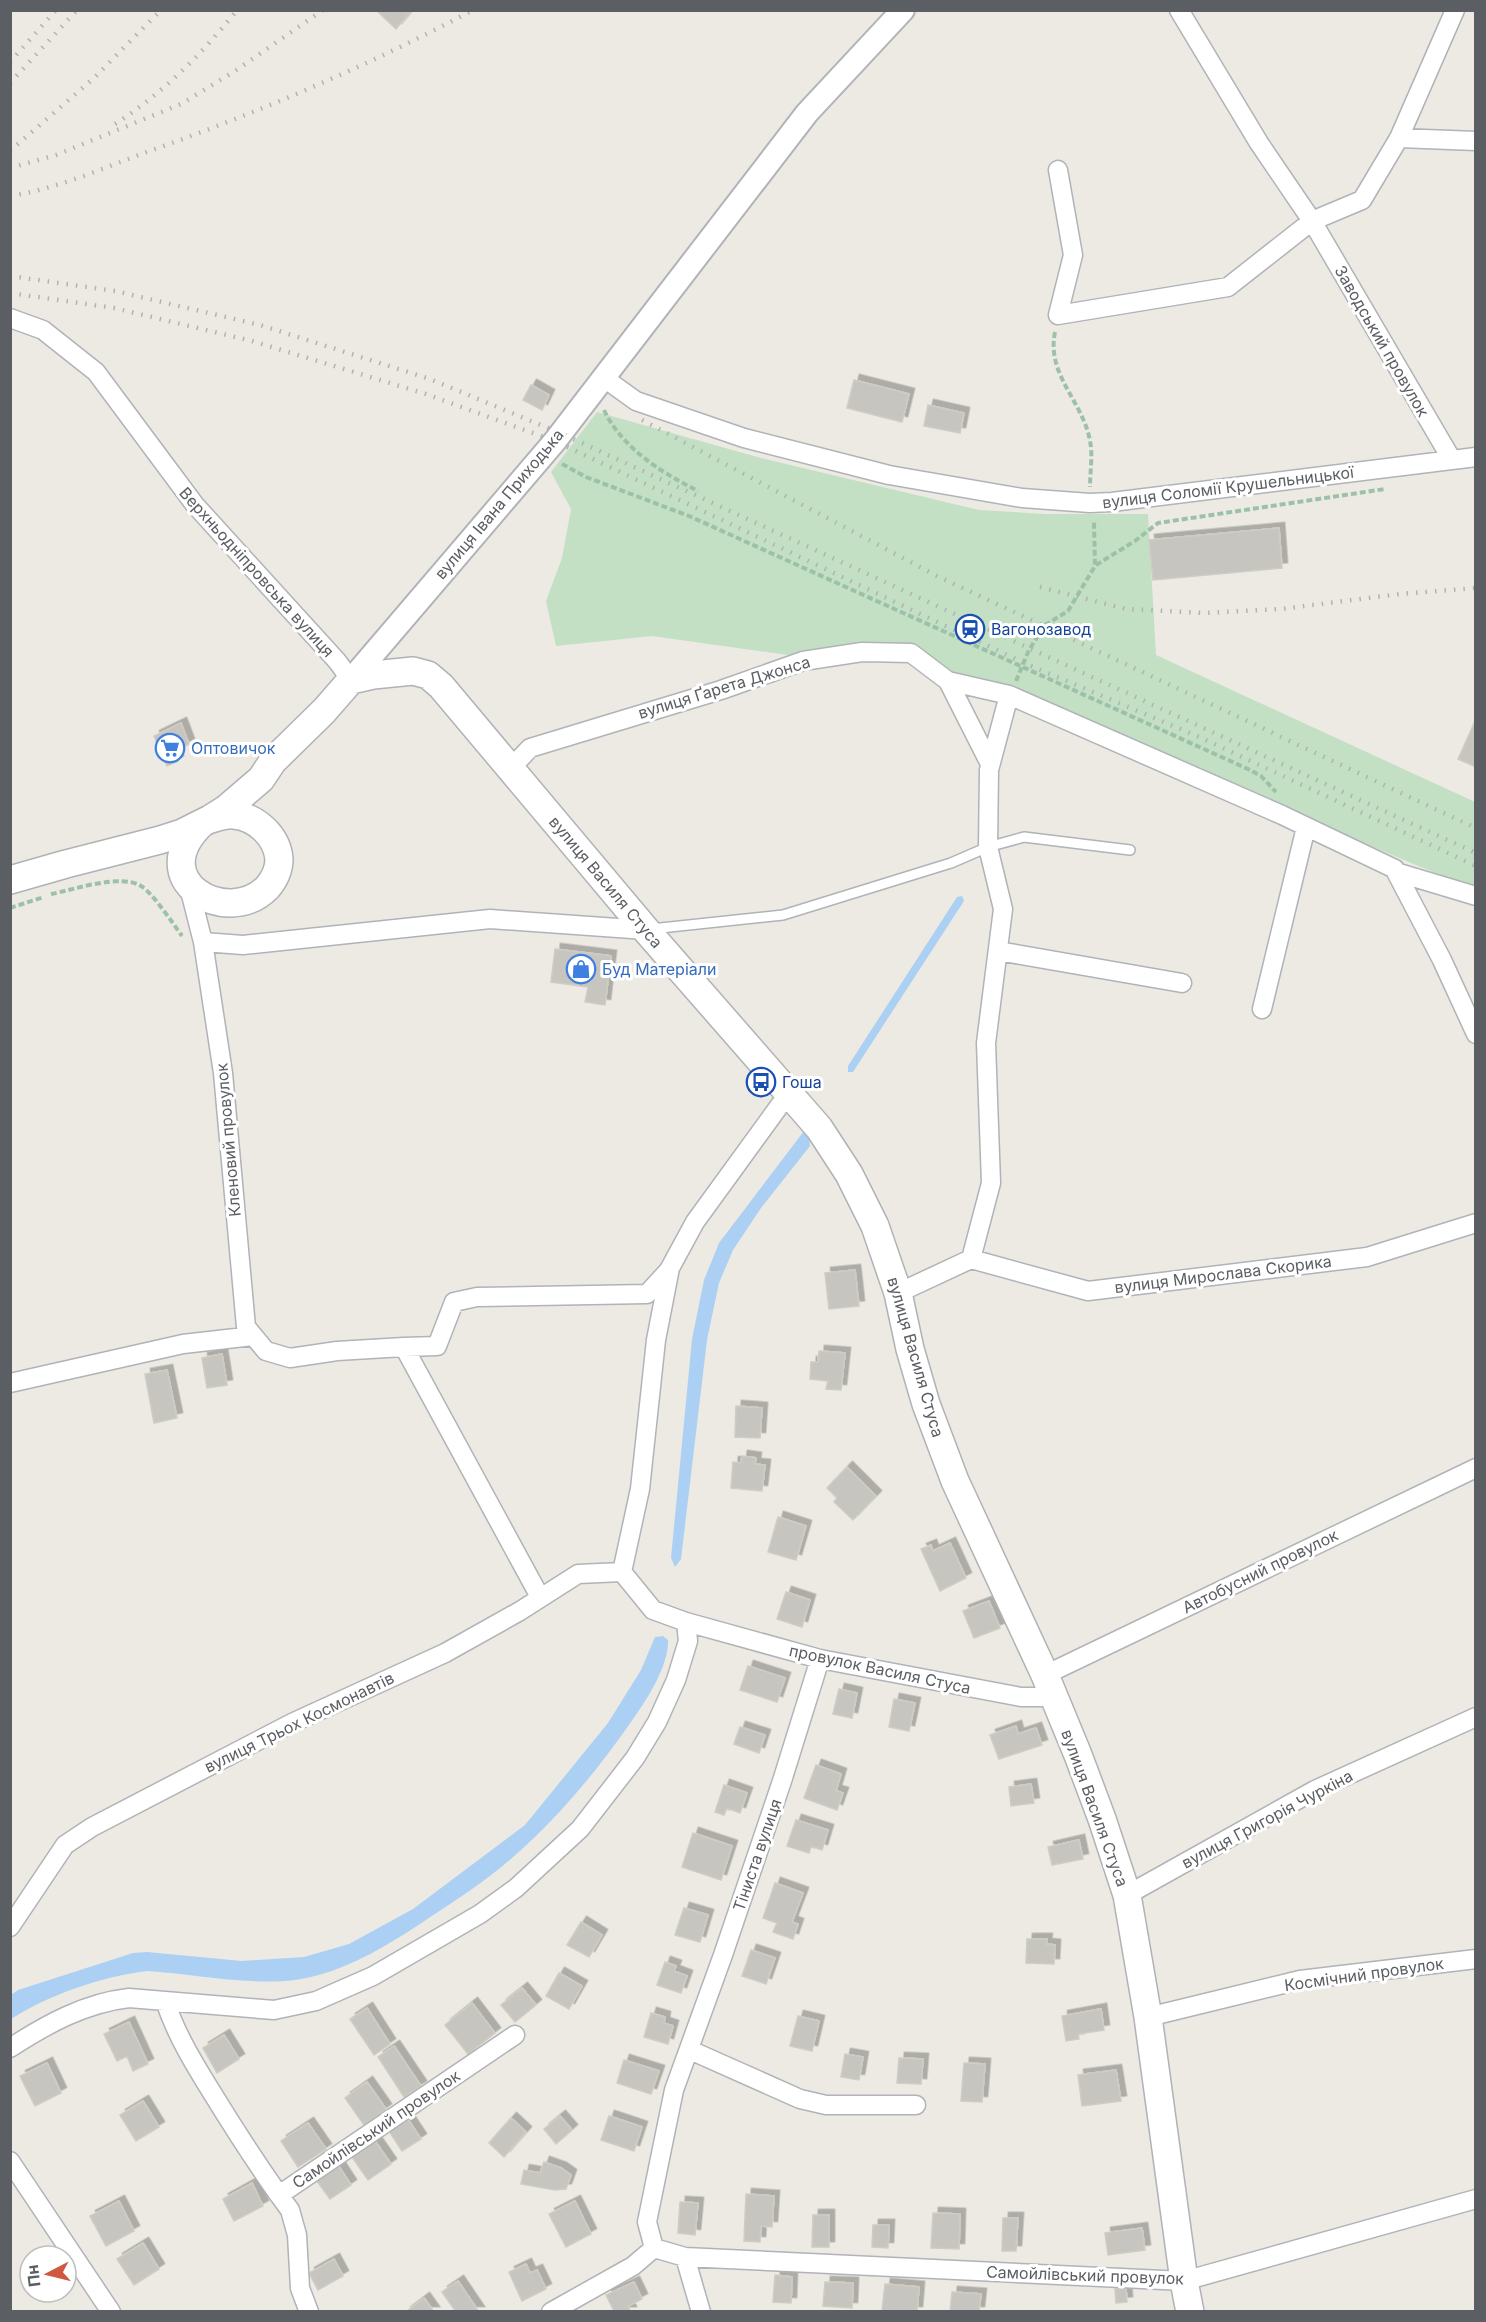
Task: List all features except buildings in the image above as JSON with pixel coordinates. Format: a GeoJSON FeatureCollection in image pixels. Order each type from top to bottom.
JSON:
{"type":"FeatureCollection","features":[{"type":"Feature","properties":{"kind":"main road","name":"вулиця Василя Стуса"},"geometry":{"type":"LineString","coordinates":[[351,680],[413,670],[428,675],[441,686],[646,930],[819,1128],[849,1174],[875,1226],[898,1293],[910,1349],[926,1404],[955,1481],[1049,1686],[1102,1819],[1126,1895],[1148,2017],[1190,2312]]}},
{"type":"Feature","properties":{"kind":"main road","name":"вулиця Івана Приходька"},"geometry":{"type":"LineString","coordinates":[[10,880],[182,833],[226,810],[261,778],[273,761],[324,711],[351,680]]}},
{"type":"Feature","properties":{"kind":"main road"},"geometry":{"type":"LineString","coordinates":[[261,778],[255,801],[262,828]]}},
{"type":"Feature","properties":{"kind":"main road"},"geometry":{"type":"LineString","coordinates":[[118,851],[159,857],[168,861],[185,878],[205,897],[227,902],[240,901],[262,892],[270,884],[279,866],[276,844],[271,835],[252,821],[234,815],[206,821],[191,834],[184,848],[181,862],[185,878]]}},
{"type":"Feature","properties":{"kind":"street","name":"вулиця Івана Приходька"},"geometry":{"type":"LineString","coordinates":[[351,680],[543,454],[807,113],[903,10]]}},
{"type":"Feature","properties":{"kind":"street","name":"Заводський провулок"},"geometry":{"type":"LineString","coordinates":[[1179,10],[1259,143],[1312,221],[1452,460]]}},
{"type":"Feature","properties":{"kind":"street"},"geometry":{"type":"LineString","coordinates":[[1058,170],[1073,255],[1058,315],[1228,287],[1312,221],[1362,200],[1400,138],[1455,10]]}},
{"type":"Feature","properties":{"kind":"street"},"geometry":{"type":"LineString","coordinates":[[1400,138],[1476,141]]}},
{"type":"Feature","properties":{"kind":"street","name":"Верхньодніпровська вулиця"},"geometry":{"type":"LineString","coordinates":[[10,318],[43,330],[96,372],[195,505],[337,661],[351,680]]}},
{"type":"Feature","properties":{"kind":"street","name":"вулиця Соломії Крушельницької"},"geometry":{"type":"LineString","coordinates":[[599,384],[636,401],[744,438],[889,475],[1022,498],[1112,502],[1476,457]]}},
{"type":"Feature","properties":{"kind":"street","name":"вулиця Ґарета Джонса"},"geometry":{"type":"LineString","coordinates":[[510,769],[531,748],[721,690],[803,661],[862,652],[911,653],[948,681],[1009,695],[1306,827],[1396,872],[1476,896]]}},
{"type":"Feature","properties":{"kind":"street"},"geometry":{"type":"LineString","coordinates":[[948,681],[990,764]]}},
{"type":"Feature","properties":{"kind":"street"},"geometry":{"type":"LineString","coordinates":[[898,1293],[970,1259],[991,1183],[986,1043],[1003,909],[988,847],[990,764],[1009,695]]}},
{"type":"Feature","properties":{"kind":"street"},"geometry":{"type":"LineString","coordinates":[[1262,1009],[1306,827]]}},
{"type":"Feature","properties":{"kind":"street"},"geometry":{"type":"LineString","coordinates":[[1396,872],[1442,960],[1476,1034]]}},
{"type":"Feature","properties":{"kind":"street","name":"Кленовий провулок"},"geometry":{"type":"LineString","coordinates":[[185,878],[195,943],[223,1073],[246,1327],[254,1336]]}},
{"type":"Feature","properties":{"kind":"street"},"geometry":{"type":"LineString","coordinates":[[195,943],[243,945],[490,919],[646,930]]}},
{"type":"Feature","properties":{"kind":"street"},"geometry":{"type":"LineString","coordinates":[[998,951],[1182,983]]}},
{"type":"Feature","properties":{"kind":"street"},"geometry":{"type":"LineString","coordinates":[[10,1383],[183,1344],[254,1336],[266,1351],[290,1358],[337,1351],[437,1346],[454,1302],[477,1297],[646,1294],[670,1268],[702,1212],[780,1105],[793,1098]]}},
{"type":"Feature","properties":{"kind":"street","name":"вулиця Мирослава Скорика"},"geometry":{"type":"LineString","coordinates":[[970,1259],[1088,1291],[1367,1257],[1476,1224]]}},
{"type":"Feature","properties":{"kind":"street"},"geometry":{"type":"LineString","coordinates":[[622,1572],[640,1489],[656,1340],[670,1268]]}},
{"type":"Feature","properties":{"kind":"street"},"geometry":{"type":"LineString","coordinates":[[405,1347],[540,1597]]}},
{"type":"Feature","properties":{"kind":"street","name":"Автобусний провулок"},"geometry":{"type":"LineString","coordinates":[[1049,1686],[1476,1468]]}},
{"type":"Feature","properties":{"kind":"street","name":"вулиця Трьох Космонавтів"},"geometry":{"type":"LineString","coordinates":[[11,1926],[65,1845],[92,1827],[292,1723],[445,1653],[578,1574],[622,1572]]}},
{"type":"Feature","properties":{"kind":"street","name":"провулок Василя Стуса"},"geometry":{"type":"LineString","coordinates":[[622,1572],[653,1610],[686,1622],[820,1659],[1021,1697],[1049,1686]]}},
{"type":"Feature","properties":{"kind":"street"},"geometry":{"type":"LineString","coordinates":[[10,2048],[49,2024],[107,2001],[129,1998],[274,2010],[315,2001],[373,1976],[480,1914],[507,1895],[580,1829],[635,1758],[657,1722],[676,1680],[688,1641],[686,1622]]}},
{"type":"Feature","properties":{"kind":"street","name":"Тіниста вулиця"},"geometry":{"type":"LineString","coordinates":[[654,2248],[647,2222],[674,2090],[690,2050],[778,1792],[820,1659]]}},
{"type":"Feature","properties":{"kind":"street","name":"вулиця Григорія Чуркіна"},"geometry":{"type":"LineString","coordinates":[[1126,1895],[1315,1790],[1476,1717]]}},
{"type":"Feature","properties":{"kind":"street","name":"Космічний провулок"},"geometry":{"type":"LineString","coordinates":[[1148,2017],[1300,1980],[1476,1959]]}},
{"type":"Feature","properties":{"kind":"street"},"geometry":{"type":"LineString","coordinates":[[165,2001],[173,2027],[191,2059],[242,2143],[279,2195]]}},
{"type":"Feature","properties":{"kind":"street","name":"Самойлівський провулок"},"geometry":{"type":"LineString","coordinates":[[309,2312],[300,2288],[297,2235],[290,2210],[279,2195],[515,2035]]}},
{"type":"Feature","properties":{"kind":"street"},"geometry":{"type":"LineString","coordinates":[[690,2050],[800,2099],[826,2105],[916,2105]]}},
{"type":"Feature","properties":{"kind":"street"},"geometry":{"type":"LineString","coordinates":[[10,2161],[111,2312]]}},
{"type":"Feature","properties":{"kind":"street","name":"Самойлівський провулок"},"geometry":{"type":"LineString","coordinates":[[685,2256],[1184,2281],[1476,2199]]}},
{"type":"Feature","properties":{"kind":"street"},"geometry":{"type":"LineString","coordinates":[[551,2312],[633,2266],[654,2248],[685,2256],[701,2312]]}},
{"type":"Feature","properties":{"kind":"lane"},"geometry":{"type":"LineString","coordinates":[[646,930],[783,915],[951,863],[988,847],[1024,837],[1130,850]]}},
{"type":"Feature","properties":{"kind":"path"},"geometry":{"type":"LineString","coordinates":[[599,384],[610,422],[640,455],[667,476],[698,491]]}},
{"type":"Feature","properties":{"kind":"path"},"geometry":{"type":"LineString","coordinates":[[543,454],[586,477],[689,516],[1248,769],[1262,776],[1277,793]]}},
{"type":"Feature","properties":{"kind":"path"},"geometry":{"type":"LineString","coordinates":[[1095,566],[1158,524],[1382,490],[1392,486]]}},
{"type":"Feature","properties":{"kind":"path"},"geometry":{"type":"LineString","coordinates":[[10,908],[48,895],[118,880],[141,886],[195,943]]}},
{"type":"Feature","properties":{"kind":"green space"},"geometry":{"type":"Polygon","coordinates":[[[597,412],[761,458],[979,510],[1046,514],[1148,514],[1156,655],[1475,802],[1475,890],[970,676],[948,673],[912,645],[788,655],[652,636],[556,646],[546,601],[562,558],[571,509],[551,472],[597,412]]]}},
{"type":"Feature","properties":{"kind":"water"},"geometry":{"type":"Polygon","coordinates":[[[962,896],[964,901],[853,1072],[848,1072],[848,1066],[957,897],[962,896]]]}},
{"type":"Feature","properties":{"kind":"water"},"geometry":{"type":"Polygon","coordinates":[[[804,1131],[809,1134],[810,1146],[761,1208],[733,1250],[719,1283],[707,1340],[681,1559],[675,1567],[671,1558],[692,1339],[704,1280],[719,1243],[804,1131]]]}},
{"type":"Feature","properties":{"kind":"water"},"geometry":{"type":"Polygon","coordinates":[[[663,1636],[668,1640],[665,1661],[650,1694],[618,1740],[576,1793],[529,1843],[501,1867],[393,1941],[348,1965],[301,1979],[264,1982],[147,1971],[129,1974],[94,1982],[59,1994],[11,2019],[11,1995],[18,1990],[133,1953],[147,1952],[242,1961],[304,1957],[349,1944],[413,1909],[525,1825],[608,1723],[641,1670],[655,1637],[663,1636]]]}},
{"type":"Feature","properties":{"kind":"railway"},"geometry":{"type":"LineString","coordinates":[[10,62],[56,10]]}},
{"type":"Feature","properties":{"kind":"railway"},"geometry":{"type":"LineString","coordinates":[[10,83],[77,10]]}},
{"type":"Feature","properties":{"kind":"railway"},"geometry":{"type":"LineString","coordinates":[[10,151],[94,78],[161,10]]}},
{"type":"Feature","properties":{"kind":"railway"},"geometry":{"type":"LineString","coordinates":[[115,124],[149,100],[180,72],[237,10]]}},
{"type":"Feature","properties":{"kind":"railway"},"geometry":{"type":"LineString","coordinates":[[10,168],[56,155],[181,104],[235,71],[323,10]]}},
{"type":"Feature","properties":{"kind":"railway"},"geometry":{"type":"LineString","coordinates":[[10,196],[44,189],[78,178],[270,105],[353,69],[473,10]]}},
{"type":"Feature","properties":{"kind":"railway"},"geometry":{"type":"LineString","coordinates":[[10,276],[115,291],[260,325],[430,379],[560,433],[1476,853]]}},
{"type":"Feature","properties":{"kind":"railway"},"geometry":{"type":"LineString","coordinates":[[10,293],[114,308],[252,341],[426,394],[555,441],[1024,663],[1197,736],[1476,866]]}},
{"type":"Feature","properties":{"kind":"railway"},"geometry":{"type":"LineString","coordinates":[[642,420],[937,576],[1476,828]]}},
{"type":"Feature","properties":{"kind":"railway"},"geometry":{"type":"LineString","coordinates":[[1040,587],[1126,609],[1205,613],[1281,609],[1400,594],[1476,588]]}},
{"type":"Feature","properties":{"kind":"place","name":"Вагонозавод"},"geometry":{"type":"Point","coordinates":[970,629]}},
{"type":"Feature","properties":{"kind":"place","name":"Оптовичок"},"geometry":{"type":"Point","coordinates":[170,748]}},
{"type":"Feature","properties":{"kind":"place","name":"Буд Матерiали"},"geometry":{"type":"Point","coordinates":[581,969]}},
{"type":"Feature","properties":{"kind":"place","name":"Гоша"},"geometry":{"type":"Point","coordinates":[761,1082]}}]}
